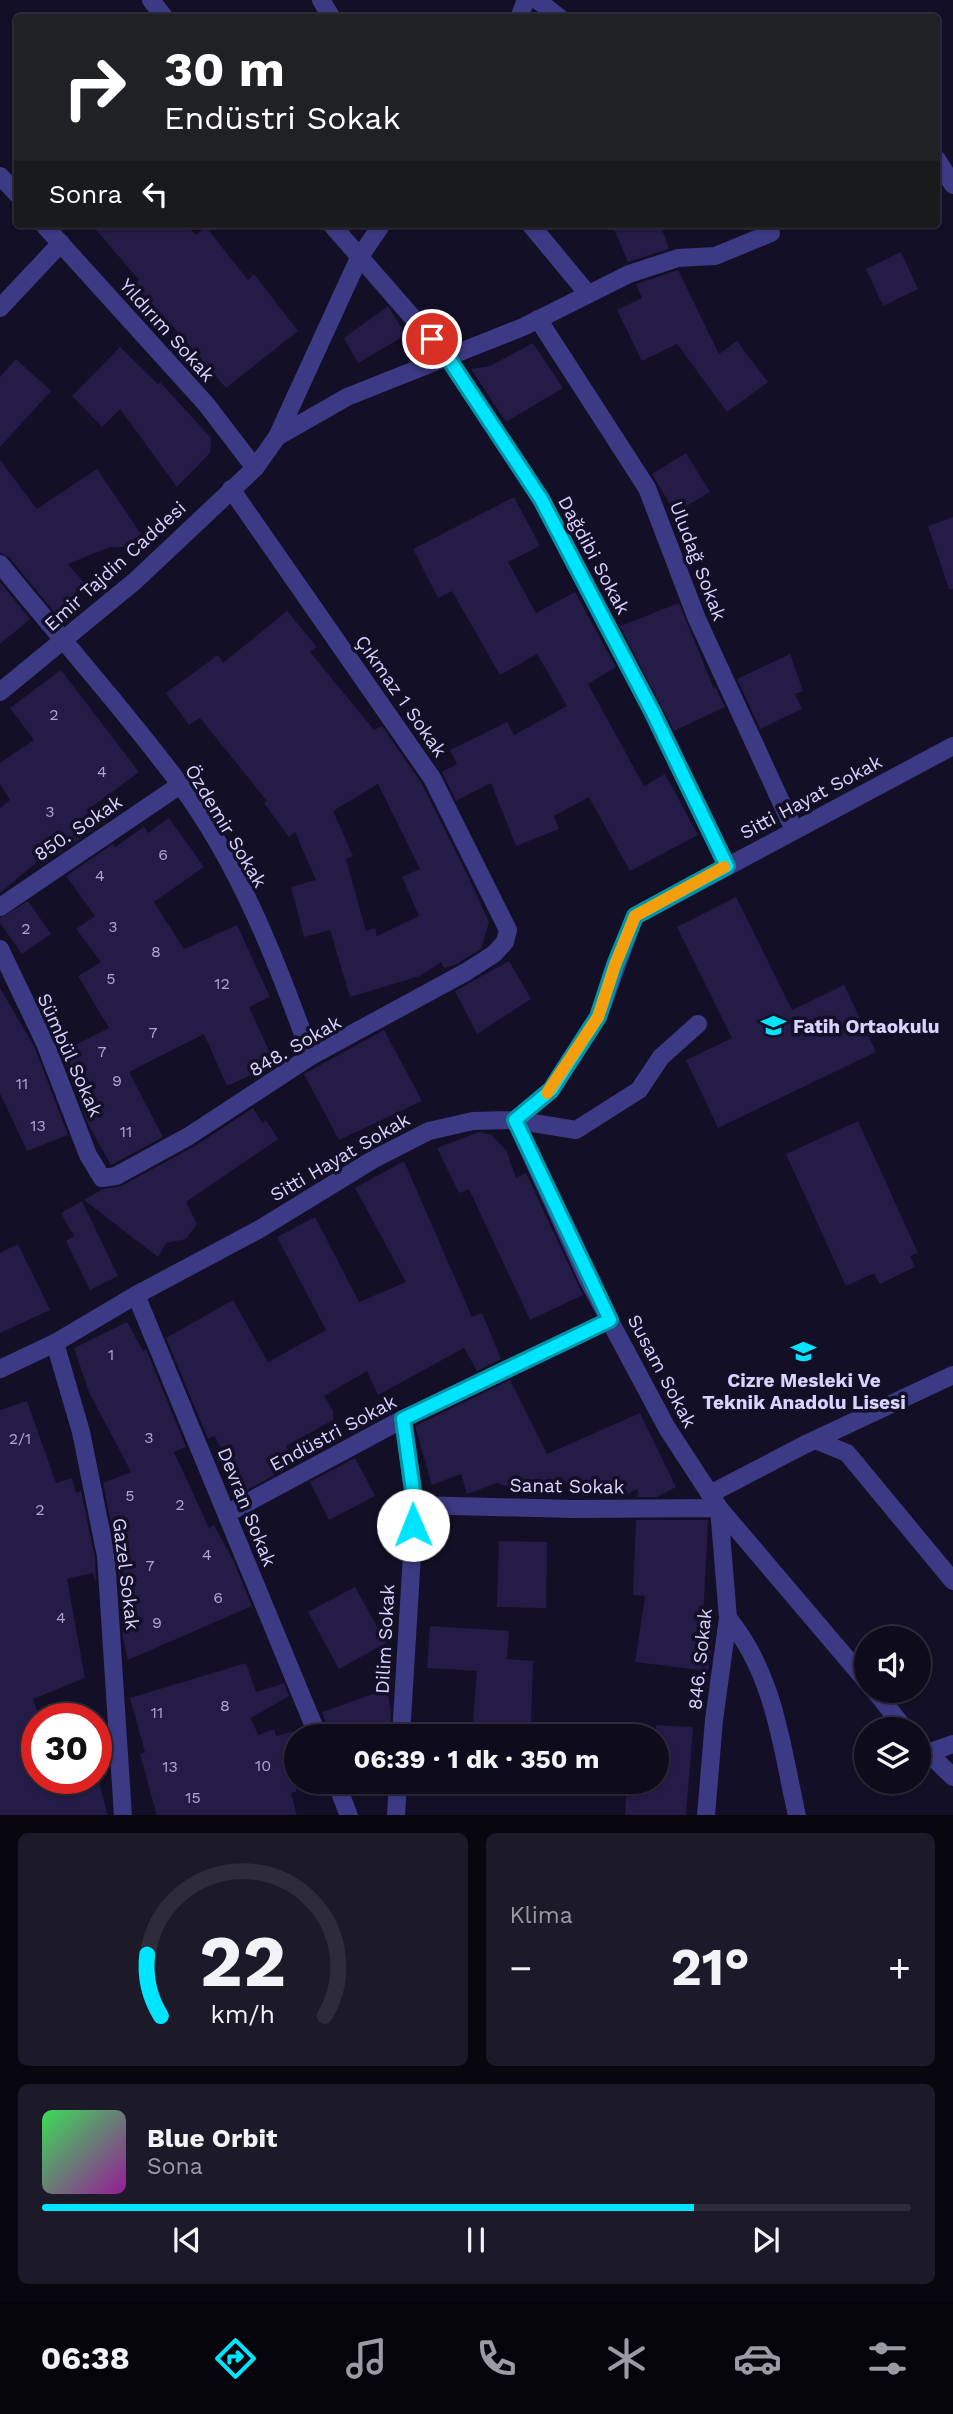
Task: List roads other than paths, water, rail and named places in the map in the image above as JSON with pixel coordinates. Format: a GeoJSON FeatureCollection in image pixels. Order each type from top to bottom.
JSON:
{"type":"FeatureCollection","features":[{"type":"Feature","properties":{"kind":"street"},"geometry":{"type":"LineString","coordinates":[[151,0],[163,14]]}},
{"type":"Feature","properties":{"kind":"street"},"geometry":{"type":"LineString","coordinates":[[537,0],[554,14]]}},
{"type":"Feature","properties":{"kind":"street"},"geometry":{"type":"LineString","coordinates":[[940,164],[953,185]]}},
{"type":"Feature","properties":{"kind":"street"},"geometry":{"type":"LineString","coordinates":[[0,176],[14,191]]}},
{"type":"Feature","properties":{"kind":"street","name":"Yıldırım Sokak"},"geometry":{"type":"LineString","coordinates":[[48,228],[206,404],[255,468]]}},
{"type":"Feature","properties":{"kind":"street","name":"Dağdibi Sokak"},"geometry":{"type":"LineString","coordinates":[[334,228],[448,358],[541,499],[652,711],[727,866]]}},
{"type":"Feature","properties":{"kind":"street"},"geometry":{"type":"LineString","coordinates":[[277,437],[359,258],[379,228]]}},
{"type":"Feature","properties":{"kind":"street"},"geometry":{"type":"LineString","coordinates":[[533,228],[588,294]]}},
{"type":"Feature","properties":{"kind":"street"},"geometry":{"type":"LineString","coordinates":[[277,437],[347,397],[538,319],[629,274],[678,258],[715,256],[771,233]]}},
{"type":"Feature","properties":{"kind":"street"},"geometry":{"type":"LineString","coordinates":[[0,308],[61,243]]}},
{"type":"Feature","properties":{"kind":"street","name":"Uludağ Sokak"},"geometry":{"type":"LineString","coordinates":[[538,319],[647,488],[697,618],[794,830]]}},
{"type":"Feature","properties":{"kind":"street","name":"Emir Tajdin Caddesi"},"geometry":{"type":"LineString","coordinates":[[0,692],[135,580],[255,468],[277,437]]}},
{"type":"Feature","properties":{"kind":"street","name":"Çıkmaz 1 Sokak"},"geometry":{"type":"LineString","coordinates":[[231,489],[432,778],[508,930],[505,942]]}},
{"type":"Feature","properties":{"kind":"street","name":"Özdemir Sokak"},"geometry":{"type":"LineString","coordinates":[[0,564],[180,785],[232,869],[262,931],[312,1056]]}},
{"type":"Feature","properties":{"kind":"street","name":"Sitti Hayat Sokak"},"geometry":{"type":"LineString","coordinates":[[0,1369],[55,1343],[136,1295],[258,1230],[374,1158],[429,1131],[473,1121],[515,1120],[551,1090],[598,1017],[635,916],[953,746]]}},
{"type":"Feature","properties":{"kind":"street","name":"850. Sokak"},"geometry":{"type":"LineString","coordinates":[[0,907],[180,785]]}},
{"type":"Feature","properties":{"kind":"street","name":"848. Sokak"},"geometry":{"type":"LineString","coordinates":[[102,1178],[116,1176],[189,1136],[312,1056],[466,972],[494,954],[505,942]]}},
{"type":"Feature","properties":{"kind":"street","name":"Sümbül Sokak"},"geometry":{"type":"LineString","coordinates":[[0,949],[46,1043],[88,1155],[102,1178]]}},
{"type":"Feature","properties":{"kind":"street"},"geometry":{"type":"LineString","coordinates":[[515,1120],[576,1130],[639,1090],[661,1057],[698,1024]]}},
{"type":"Feature","properties":{"kind":"street","name":"Susam Sokak"},"geometry":{"type":"LineString","coordinates":[[515,1120],[610,1320],[667,1428],[715,1501],[854,1667]]}},
{"type":"Feature","properties":{"kind":"street","name":"Devran Sokak"},"geometry":{"type":"LineString","coordinates":[[136,1295],[313,1724]]}},
{"type":"Feature","properties":{"kind":"street","name":"Endüstri Sokak"},"geometry":{"type":"LineString","coordinates":[[228,1513],[403,1419],[610,1320]]}},
{"type":"Feature","properties":{"kind":"street","name":"Gazel Sokak"},"geometry":{"type":"LineString","coordinates":[[55,1343],[81,1432],[106,1556],[123,1815]]}},
{"type":"Feature","properties":{"kind":"street"},"geometry":{"type":"LineString","coordinates":[[715,1501],[815,1440],[953,1375]]}},
{"type":"Feature","properties":{"kind":"street","name":"Dilim Sokak"},"geometry":{"type":"LineString","coordinates":[[402,1724],[415,1505],[403,1419]]}},
{"type":"Feature","properties":{"kind":"street"},"geometry":{"type":"LineString","coordinates":[[815,1440],[847,1453],[953,1581]]}},
{"type":"Feature","properties":{"kind":"street","name":"Sanat Sokak"},"geometry":{"type":"LineString","coordinates":[[415,1505],[573,1509],[715,1501]]}},
{"type":"Feature","properties":{"kind":"street","name":"846. Sokak"},"geometry":{"type":"LineString","coordinates":[[706,1815],[714,1720],[728,1618],[715,1501]]}},
{"type":"Feature","properties":{"kind":"street"},"geometry":{"type":"LineString","coordinates":[[728,1618],[749,1644],[768,1689],[797,1815]]}},
{"type":"Feature","properties":{"kind":"street"},"geometry":{"type":"LineString","coordinates":[[884,1703],[895,1717]]}},
{"type":"Feature","properties":{"kind":"street"},"geometry":{"type":"LineString","coordinates":[[931,1747],[953,1744]]}},
{"type":"Feature","properties":{"kind":"street"},"geometry":{"type":"LineString","coordinates":[[931,1756],[953,1777]]}},
{"type":"Feature","properties":{"kind":"street"},"geometry":{"type":"LineString","coordinates":[[341,1794],[349,1815]]}},
{"type":"Feature","properties":{"kind":"street"},"geometry":{"type":"LineString","coordinates":[[396,1815],[397,1794]]}},
{"type":"Feature","properties":{"kind":"place","name":"Fatih Ortaokulu"},"geometry":{"type":"Point","coordinates":[773,1026]}},
{"type":"Feature","properties":{"kind":"place","name":"Cizre Mesleki Ve Teknik Anadolu Lisesi"},"geometry":{"type":"Point","coordinates":[804,1352]}}]}
